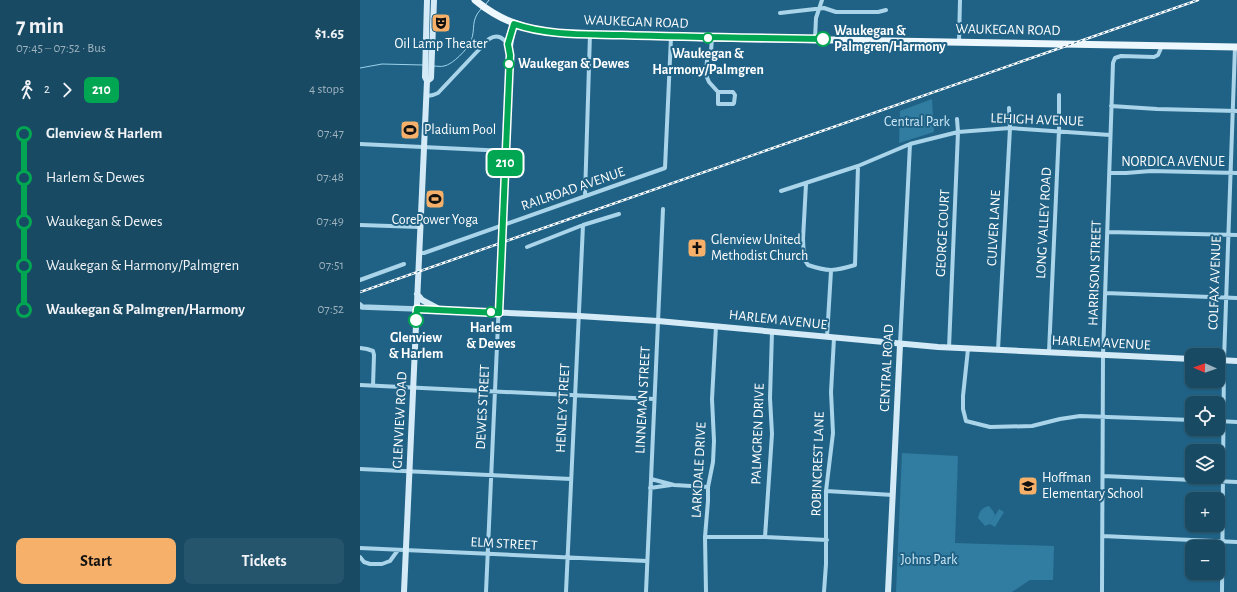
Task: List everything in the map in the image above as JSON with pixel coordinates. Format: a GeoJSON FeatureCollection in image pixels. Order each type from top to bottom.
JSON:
{"type":"FeatureCollection","features":[{"type":"Feature","properties":{"kind":"main road","name":"GLENVIEW ROAD"},"geometry":{"type":"LineString","coordinates":[[428,0],[429,58]]}},
{"type":"Feature","properties":{"kind":"main road","name":"GLENVIEW ROAD"},"geometry":{"type":"LineString","coordinates":[[404,592],[426,96],[427,81],[431,78],[428,72],[434,0]]}},
{"type":"Feature","properties":{"kind":"main road","name":"WAUKEGAN ROAD"},"geometry":{"type":"LineString","coordinates":[[477,2],[486,9],[514,24],[538,31],[712,38],[1236,47]]}},
{"type":"Feature","properties":{"kind":"main road"},"geometry":{"type":"LineString","coordinates":[[418,294],[426,303],[442,310]]}},
{"type":"Feature","properties":{"kind":"main road","name":"HARLEM AVENUE"},"geometry":{"type":"LineString","coordinates":[[417,309],[658,321],[900,345],[1185,359]]}},
{"type":"Feature","properties":{"kind":"main road","name":"CENTRAL ROAD"},"geometry":{"type":"LineString","coordinates":[[888,592],[900,345]]}},
{"type":"Feature","properties":{"kind":"main road"},"geometry":{"type":"LineString","coordinates":[[1225,360],[1237,361]]}},
{"type":"Feature","properties":{"kind":"street"},"geometry":{"type":"LineString","coordinates":[[815,39],[818,10],[822,0]]}},
{"type":"Feature","properties":{"kind":"street"},"geometry":{"type":"LineString","coordinates":[[959,42],[960,0]]}},
{"type":"Feature","properties":{"kind":"street"},"geometry":{"type":"LineString","coordinates":[[780,13],[827,8],[836,12],[878,12],[886,10]]}},
{"type":"Feature","properties":{"kind":"street","name":"DEWES STREET"},"geometry":{"type":"LineString","coordinates":[[510,55],[508,44],[514,24]]}},
{"type":"Feature","properties":{"kind":"street","name":"DEWES STREET"},"geometry":{"type":"LineString","coordinates":[[486,592],[510,55],[514,34],[514,24]]}},
{"type":"Feature","properties":{"kind":"street"},"geometry":{"type":"LineString","coordinates":[[586,196],[590,34]]}},
{"type":"Feature","properties":{"kind":"street"},"geometry":{"type":"LineString","coordinates":[[426,96],[438,93],[489,39],[494,36],[500,36],[508,44]]}},
{"type":"Feature","properties":{"kind":"street","name":"RAILROAD AVENUE"},"geometry":{"type":"LineString","coordinates":[[419,253],[424,253],[462,240],[665,168],[671,37]]}},
{"type":"Feature","properties":{"kind":"street"},"geometry":{"type":"LineString","coordinates":[[712,38],[712,51],[707,60],[706,75],[709,82],[718,92],[718,104],[734,103],[735,95],[733,92],[718,92]]}},
{"type":"Feature","properties":{"kind":"street","name":"HARRISON STREET"},"geometry":{"type":"LineString","coordinates":[[1102,592],[1103,355],[1113,64],[1115,58],[1121,56],[1154,57],[1158,55],[1162,46]]}},
{"type":"Feature","properties":{"kind":"street","name":"COLFAX AVENUE"},"geometry":{"type":"LineString","coordinates":[[1222,348],[1226,297],[1232,111],[1236,47]]}},
{"type":"Feature","properties":{"kind":"street","name":"LONG VALLEY ROAD"},"geometry":{"type":"LineString","coordinates":[[1049,352],[1059,130],[1059,95]]}},
{"type":"Feature","properties":{"kind":"street"},"geometry":{"type":"LineString","coordinates":[[1111,106],[1237,111]]}},
{"type":"Feature","properties":{"kind":"street","name":"CULVER LANE"},"geometry":{"type":"LineString","coordinates":[[998,350],[1010,128],[1009,108]]}},
{"type":"Feature","properties":{"kind":"street","name":"GEORGE COURT"},"geometry":{"type":"LineString","coordinates":[[949,348],[958,132],[957,119]]}},
{"type":"Feature","properties":{"kind":"street","name":"LEHIGH AVENUE"},"geometry":{"type":"LineString","coordinates":[[781,191],[858,166],[910,144],[958,132],[1010,128],[1059,130],[1110,135]]}},
{"type":"Feature","properties":{"kind":"street"},"geometry":{"type":"LineString","coordinates":[[360,144],[506,151]]}},
{"type":"Feature","properties":{"kind":"street","name":"CENTRAL ROAD"},"geometry":{"type":"LineString","coordinates":[[900,345],[910,144]]}},
{"type":"Feature","properties":{"kind":"street"},"geometry":{"type":"LineString","coordinates":[[806,184],[803,239],[804,259],[808,265],[831,271],[842,269],[855,264],[858,166]]}},
{"type":"Feature","properties":{"kind":"street","name":"NORDICA AVENUE"},"geometry":{"type":"LineString","coordinates":[[1109,173],[1151,171],[1237,173]]}},
{"type":"Feature","properties":{"kind":"street","name":"LINNEMAN STREET"},"geometry":{"type":"LineString","coordinates":[[646,592],[663,209]]}},
{"type":"Feature","properties":{"kind":"street"},"geometry":{"type":"LineString","coordinates":[[527,247],[583,225],[619,214]]}},
{"type":"Feature","properties":{"kind":"street"},"geometry":{"type":"LineString","coordinates":[[360,225],[420,227]]}},
{"type":"Feature","properties":{"kind":"street","name":"HENLEY STREET"},"geometry":{"type":"LineString","coordinates":[[566,592],[583,225]]}},
{"type":"Feature","properties":{"kind":"street"},"geometry":{"type":"LineString","coordinates":[[1107,232],[1237,235]]}},
{"type":"Feature","properties":{"kind":"street"},"geometry":{"type":"LineString","coordinates":[[360,280],[404,264]]}},
{"type":"Feature","properties":{"kind":"street"},"geometry":{"type":"LineString","coordinates":[[827,337],[831,271]]}},
{"type":"Feature","properties":{"kind":"street"},"geometry":{"type":"LineString","coordinates":[[1105,293],[1237,298]]}},
{"type":"Feature","properties":{"kind":"street","name":"HARLEM AVENUE"},"geometry":{"type":"LineString","coordinates":[[361,307],[417,309]]}},
{"type":"Feature","properties":{"kind":"street","name":"LARKDALE DRIVE"},"geometry":{"type":"LineString","coordinates":[[706,592],[705,537],[708,487],[713,462],[714,441],[712,399],[716,326]]}},
{"type":"Feature","properties":{"kind":"street","name":"PALMGREN DRIVE"},"geometry":{"type":"LineString","coordinates":[[765,537],[766,501],[772,434],[770,398],[772,332]]}},
{"type":"Feature","properties":{"kind":"street","name":"ROBINCREST LANE"},"geometry":{"type":"LineString","coordinates":[[824,592],[827,540],[826,490],[833,433],[831,392],[834,338]]}},
{"type":"Feature","properties":{"kind":"street"},"geometry":{"type":"LineString","coordinates":[[360,348],[373,351],[373,386]]}},
{"type":"Feature","properties":{"kind":"street"},"geometry":{"type":"LineString","coordinates":[[968,349],[962,409],[966,421],[990,427],[1032,426],[1080,416],[1185,420]]}},
{"type":"Feature","properties":{"kind":"street"},"geometry":{"type":"LineString","coordinates":[[360,385],[654,399]]}},
{"type":"Feature","properties":{"kind":"street"},"geometry":{"type":"LineString","coordinates":[[1225,421],[1237,422]]}},
{"type":"Feature","properties":{"kind":"street"},"geometry":{"type":"LineString","coordinates":[[360,469],[571,479]]}},
{"type":"Feature","properties":{"kind":"street"},"geometry":{"type":"LineString","coordinates":[[1103,476],[1185,480]]}},
{"type":"Feature","properties":{"kind":"street"},"geometry":{"type":"LineString","coordinates":[[651,479],[674,485]]}},
{"type":"Feature","properties":{"kind":"street"},"geometry":{"type":"LineString","coordinates":[[1225,482],[1237,482]]}},
{"type":"Feature","properties":{"kind":"street","name":"COLFAX AVENUE"},"geometry":{"type":"LineString","coordinates":[[1223,484],[1223,540]]}},
{"type":"Feature","properties":{"kind":"street"},"geometry":{"type":"LineString","coordinates":[[650,488],[674,485],[708,487]]}},
{"type":"Feature","properties":{"kind":"street"},"geometry":{"type":"LineString","coordinates":[[826,490],[893,494]]}},
{"type":"Feature","properties":{"kind":"street"},"geometry":{"type":"LineString","coordinates":[[1102,536],[1199,540]]}},
{"type":"Feature","properties":{"kind":"street"},"geometry":{"type":"LineString","coordinates":[[705,537],[765,537],[827,540]]}},
{"type":"Feature","properties":{"kind":"street"},"geometry":{"type":"LineString","coordinates":[[1225,541],[1237,542]]}},
{"type":"Feature","properties":{"kind":"street","name":"ELM STREET"},"geometry":{"type":"LineString","coordinates":[[360,548],[647,561]]}},
{"type":"Feature","properties":{"kind":"street"},"geometry":{"type":"LineString","coordinates":[[360,557],[364,562],[370,564],[382,564],[390,561],[398,550]]}},
{"type":"Feature","properties":{"kind":"street","name":"COLFAX AVENUE"},"geometry":{"type":"LineString","coordinates":[[1222,580],[1222,592]]}},
{"type":"Feature","properties":{"kind":"green space","name":"Central Park"},"geometry":{"type":"Polygon","coordinates":[[[932,99],[934,132],[899,143],[900,111],[932,99]]]}},
{"type":"Feature","properties":{"kind":"green space","name":"Johns Park"},"geometry":{"type":"Polygon","coordinates":[[[902,453],[958,456],[955,543],[1054,546],[1053,580],[1030,580],[1012,592],[896,592],[902,453]]]}},
{"type":"Feature","properties":{"kind":"green space"},"geometry":{"type":"Polygon","coordinates":[[[989,506],[995,515],[990,524],[985,526],[978,518],[979,513],[981,510],[989,506]]]}},
{"type":"Feature","properties":{"kind":"green space"},"geometry":{"type":"Polygon","coordinates":[[[999,509],[1004,512],[995,527],[990,524],[999,509]]]}},
{"type":"Feature","properties":{"kind":"waterway"},"geometry":{"type":"LineString","coordinates":[[486,4],[489,0]]}},
{"type":"Feature","properties":{"kind":"waterway"},"geometry":{"type":"LineString","coordinates":[[434,66],[447,65],[455,60],[467,48],[471,41],[474,21],[481,9]]}},
{"type":"Feature","properties":{"kind":"waterway"},"geometry":{"type":"LineString","coordinates":[[360,68],[382,64],[423,65]]}},
{"type":"Feature","properties":{"kind":"railway"},"geometry":{"type":"LineString","coordinates":[[360,292],[1198,0]]}},
{"type":"Feature","properties":{"kind":"bus line","name":"210"},"geometry":{"type":"LineString","coordinates":[[416,320],[417,309],[499,313],[510,55],[508,44],[514,24],[538,31],[563,33],[682,37],[823,39]]}},
{"type":"Feature","properties":{"kind":"place","name":"Oil Lamp Theater"},"geometry":{"type":"Point","coordinates":[441,23]}},
{"type":"Feature","properties":{"kind":"place","name":"Waukegan & Harmony/Palmgren"},"geometry":{"type":"Point","coordinates":[708,38]}},
{"type":"Feature","properties":{"kind":"place","name":"Waukegan & Palmgren/Harmony"},"geometry":{"type":"Point","coordinates":[823,39]}},
{"type":"Feature","properties":{"kind":"place","name":"Waukegan & Dewes"},"geometry":{"type":"Point","coordinates":[509,64]}},
{"type":"Feature","properties":{"kind":"place","name":"Pladium Pool"},"geometry":{"type":"Point","coordinates":[410,130]}},
{"type":"Feature","properties":{"kind":"place","name":"CorePower Yoga"},"geometry":{"type":"Point","coordinates":[435,199]}},
{"type":"Feature","properties":{"kind":"place","name":"Glenview United Methodist Church"},"geometry":{"type":"Point","coordinates":[697,248]}},
{"type":"Feature","properties":{"kind":"place","name":"Harlem & Dewes"},"geometry":{"type":"Point","coordinates":[491,312]}},
{"type":"Feature","properties":{"kind":"place","name":"Glenview & Harlem"},"geometry":{"type":"Point","coordinates":[416,320]}},
{"type":"Feature","properties":{"kind":"place","name":"Hoffman Elementary School"},"geometry":{"type":"Point","coordinates":[1028,486]}}]}
